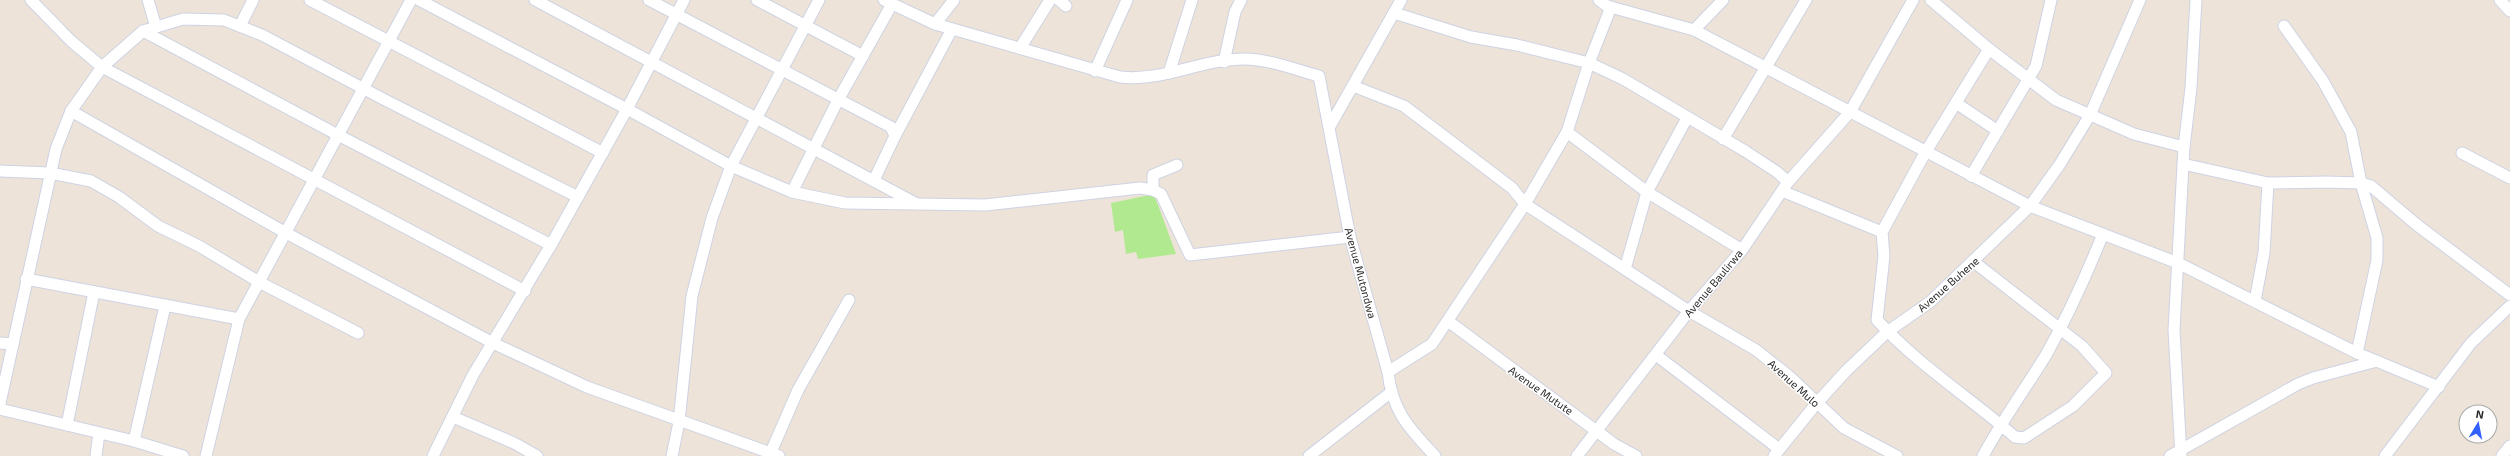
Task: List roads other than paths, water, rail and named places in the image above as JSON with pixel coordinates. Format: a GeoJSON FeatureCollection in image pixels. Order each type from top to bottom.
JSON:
{"type":"FeatureCollection","features":[{"type":"Feature","properties":{"kind":"street"},"geometry":{"type":"LineString","coordinates":[[31,0],[71,42],[102,67],[314,181],[525,291]]}},
{"type":"Feature","properties":{"kind":"street"},"geometry":{"type":"LineString","coordinates":[[148,0],[156,27]]}},
{"type":"Feature","properties":{"kind":"street"},"geometry":{"type":"LineString","coordinates":[[240,26],[253,0]]}},
{"type":"Feature","properties":{"kind":"street"},"geometry":{"type":"LineString","coordinates":[[310,0],[603,153]]}},
{"type":"Feature","properties":{"kind":"street"},"geometry":{"type":"LineString","coordinates":[[206,456],[239,319],[411,0]]}},
{"type":"Feature","properties":{"kind":"street"},"geometry":{"type":"LineString","coordinates":[[419,0],[627,109],[731,166],[792,192],[846,203],[985,205],[1140,188],[1152,190],[1161,194],[1190,255],[1350,237]]}},
{"type":"Feature","properties":{"kind":"street"},"geometry":{"type":"LineString","coordinates":[[534,0],[652,61],[917,204]]}},
{"type":"Feature","properties":{"kind":"street"},"geometry":{"type":"LineString","coordinates":[[649,0],[891,127],[895,136]]}},
{"type":"Feature","properties":{"kind":"street"},"geometry":{"type":"LineString","coordinates":[[433,456],[474,375],[525,291],[603,153],[684,0]]}},
{"type":"Feature","properties":{"kind":"street"},"geometry":{"type":"LineString","coordinates":[[757,0],[863,56]]}},
{"type":"Feature","properties":{"kind":"street"},"geometry":{"type":"LineString","coordinates":[[672,456],[679,422],[692,296],[712,218],[731,166],[819,0]]}},
{"type":"Feature","properties":{"kind":"street"},"geometry":{"type":"LineString","coordinates":[[902,9],[910,0]]}},
{"type":"Feature","properties":{"kind":"street"},"geometry":{"type":"LineString","coordinates":[[935,24],[954,0]]}},
{"type":"Feature","properties":{"kind":"street"},"geometry":{"type":"LineString","coordinates":[[1020,48],[1050,0]]}},
{"type":"Feature","properties":{"kind":"street"},"geometry":{"type":"LineString","coordinates":[[1095,71],[1127,0]]}},
{"type":"Feature","properties":{"kind":"street"},"geometry":{"type":"LineString","coordinates":[[1169,73],[1192,0]]}},
{"type":"Feature","properties":{"kind":"street"},"geometry":{"type":"LineString","coordinates":[[792,192],[838,100],[863,56],[888,2],[935,24],[1095,71],[1132,78],[1169,73],[1224,62],[1235,12],[1241,0]]}},
{"type":"Feature","properties":{"kind":"street"},"geometry":{"type":"LineString","coordinates":[[1330,126],[1401,0]]}},
{"type":"Feature","properties":{"kind":"street"},"geometry":{"type":"LineString","coordinates":[[1694,30],[1723,0]]}},
{"type":"Feature","properties":{"kind":"street"},"geometry":{"type":"LineString","coordinates":[[1723,139],[1806,0]]}},
{"type":"Feature","properties":{"kind":"street","name":"Avenue Baulirwa"},"geometry":{"type":"LineString","coordinates":[[1577,456],[1689,311],[1742,250],[1785,186],[1850,112],[1913,0]]}},
{"type":"Feature","properties":{"kind":"street"},"geometry":{"type":"LineString","coordinates":[[1931,0],[1989,49],[2056,100],[2134,134],[2184,147]]}},
{"type":"Feature","properties":{"kind":"street"},"geometry":{"type":"LineString","coordinates":[[1971,176],[2036,66],[2051,0]]}},
{"type":"Feature","properties":{"kind":"street","name":"Avenue Buhene"},"geometry":{"type":"LineString","coordinates":[[1777,453],[1816,404],[1887,332],[1930,302],[1974,262],[2030,206],[2060,164],[2090,115],[2140,0]]}},
{"type":"Feature","properties":{"kind":"street"},"geometry":{"type":"LineString","coordinates":[[2181,454],[2174,330],[2184,147],[2191,88],[2196,0]]}},
{"type":"Feature","properties":{"kind":"street"},"geometry":{"type":"LineString","coordinates":[[2500,0],[2510,11]]}},
{"type":"Feature","properties":{"kind":"street"},"geometry":{"type":"LineString","coordinates":[[1388,372],[1432,344],[1525,204],[1567,132],[1607,3],[1694,30],[1925,153],[2030,206],[2178,264],[2256,301],[2357,353],[2403,370],[2439,387]]}},
{"type":"Feature","properties":{"kind":"street"},"geometry":{"type":"LineString","coordinates":[[1394,13],[1470,37],[1517,45],[1589,63],[1623,79],[1777,172],[1785,186],[1882,232]]}},
{"type":"Feature","properties":{"kind":"street"},"geometry":{"type":"LineString","coordinates":[[0,403],[26,279],[56,149],[72,111],[102,67],[144,31],[183,19],[224,20],[240,26],[262,35],[578,197]]}},
{"type":"Feature","properties":{"kind":"street"},"geometry":{"type":"LineString","coordinates":[[2284,26],[2323,81],[2351,132],[2361,183],[2367,200],[2378,248],[2357,353]]}},
{"type":"Feature","properties":{"kind":"street"},"geometry":{"type":"LineString","coordinates":[[874,180],[895,136],[952,29]]}},
{"type":"Feature","properties":{"kind":"street"},"geometry":{"type":"LineString","coordinates":[[144,31],[338,135],[551,245]]}},
{"type":"Feature","properties":{"kind":"street"},"geometry":{"type":"LineString","coordinates":[[1974,262],[2082,346],[2106,373],[2073,406],[2029,436],[2019,438],[2015,437],[1948,385],[1887,332],[1877,320],[1884,256],[1882,232],[1925,153],[1989,49]]}},
{"type":"Feature","properties":{"kind":"street","name":"Avenue Mutondwa"},"geometry":{"type":"LineString","coordinates":[[1224,62],[1248,59],[1319,76],[1330,126],[1350,237],[1388,372],[1390,393],[1406,424],[1435,456]]}},
{"type":"Feature","properties":{"kind":"street","name":"Avenue Mulo"},"geometry":{"type":"LineString","coordinates":[[1353,86],[1404,106],[1512,188],[1525,204],[1689,311],[1756,350],[1789,376],[1816,404],[1844,428],[1898,456]]}},
{"type":"Feature","properties":{"kind":"street"},"geometry":{"type":"LineString","coordinates":[[1956,103],[1998,131]]}},
{"type":"Feature","properties":{"kind":"street"},"geometry":{"type":"LineString","coordinates":[[72,111],[286,233],[493,344],[587,387],[679,422],[775,454],[798,390],[849,300]]}},
{"type":"Feature","properties":{"kind":"street"},"geometry":{"type":"LineString","coordinates":[[1625,269],[1647,192],[1687,118]]}},
{"type":"Feature","properties":{"kind":"street"},"geometry":{"type":"LineString","coordinates":[[1567,132],[1647,192],[1742,250]]}},
{"type":"Feature","properties":{"kind":"street"},"geometry":{"type":"LineString","coordinates":[[2462,153],[2510,178]]}},
{"type":"Feature","properties":{"kind":"street"},"geometry":{"type":"LineString","coordinates":[[2183,164],[2268,183],[2361,183],[2371,186],[2423,230],[2510,295]]}},
{"type":"Feature","properties":{"kind":"street"},"geometry":{"type":"LineString","coordinates":[[1152,190],[1153,175],[1177,165]]}},
{"type":"Feature","properties":{"kind":"street"},"geometry":{"type":"LineString","coordinates":[[0,171],[50,173],[91,180],[119,197],[158,226],[199,246],[259,282],[358,333]]}},
{"type":"Feature","properties":{"kind":"street"},"geometry":{"type":"LineString","coordinates":[[2256,301],[2264,253],[2268,183]]}},
{"type":"Feature","properties":{"kind":"street"},"geometry":{"type":"LineString","coordinates":[[1983,456],[2000,424],[2045,355],[2077,297],[2103,234]]}},
{"type":"Feature","properties":{"kind":"street"},"geometry":{"type":"LineString","coordinates":[[26,279],[239,319]]}},
{"type":"Feature","properties":{"kind":"street"},"geometry":{"type":"LineString","coordinates":[[67,425],[94,292]]}},
{"type":"Feature","properties":{"kind":"street"},"geometry":{"type":"LineString","coordinates":[[134,441],[165,306]]}},
{"type":"Feature","properties":{"kind":"street"},"geometry":{"type":"LineString","coordinates":[[2385,456],[2418,410],[2439,387],[2471,343],[2510,306]]}},
{"type":"Feature","properties":{"kind":"street","name":"Avenue Mutute"},"geometry":{"type":"LineString","coordinates":[[1448,321],[1614,444],[1636,456]]}},
{"type":"Feature","properties":{"kind":"street"},"geometry":{"type":"LineString","coordinates":[[0,343],[13,344]]}},
{"type":"Feature","properties":{"kind":"street"},"geometry":{"type":"LineString","coordinates":[[1656,355],[1777,453]]}},
{"type":"Feature","properties":{"kind":"street"},"geometry":{"type":"LineString","coordinates":[[2170,456],[2181,454],[2298,384],[2313,378],[2377,361]]}},
{"type":"Feature","properties":{"kind":"street"},"geometry":{"type":"LineString","coordinates":[[1309,456],[1390,393]]}},
{"type":"Feature","properties":{"kind":"street"},"geometry":{"type":"LineString","coordinates":[[0,409],[134,441],[183,456]]}},
{"type":"Feature","properties":{"kind":"street"},"geometry":{"type":"LineString","coordinates":[[453,417],[514,443],[537,456]]}},
{"type":"Feature","properties":{"kind":"street"},"geometry":{"type":"LineString","coordinates":[[96,456],[99,433]]}},
{"type":"Feature","properties":{"kind":"street"},"geometry":{"type":"LineString","coordinates":[[2502,456],[2510,446]]}}]}
